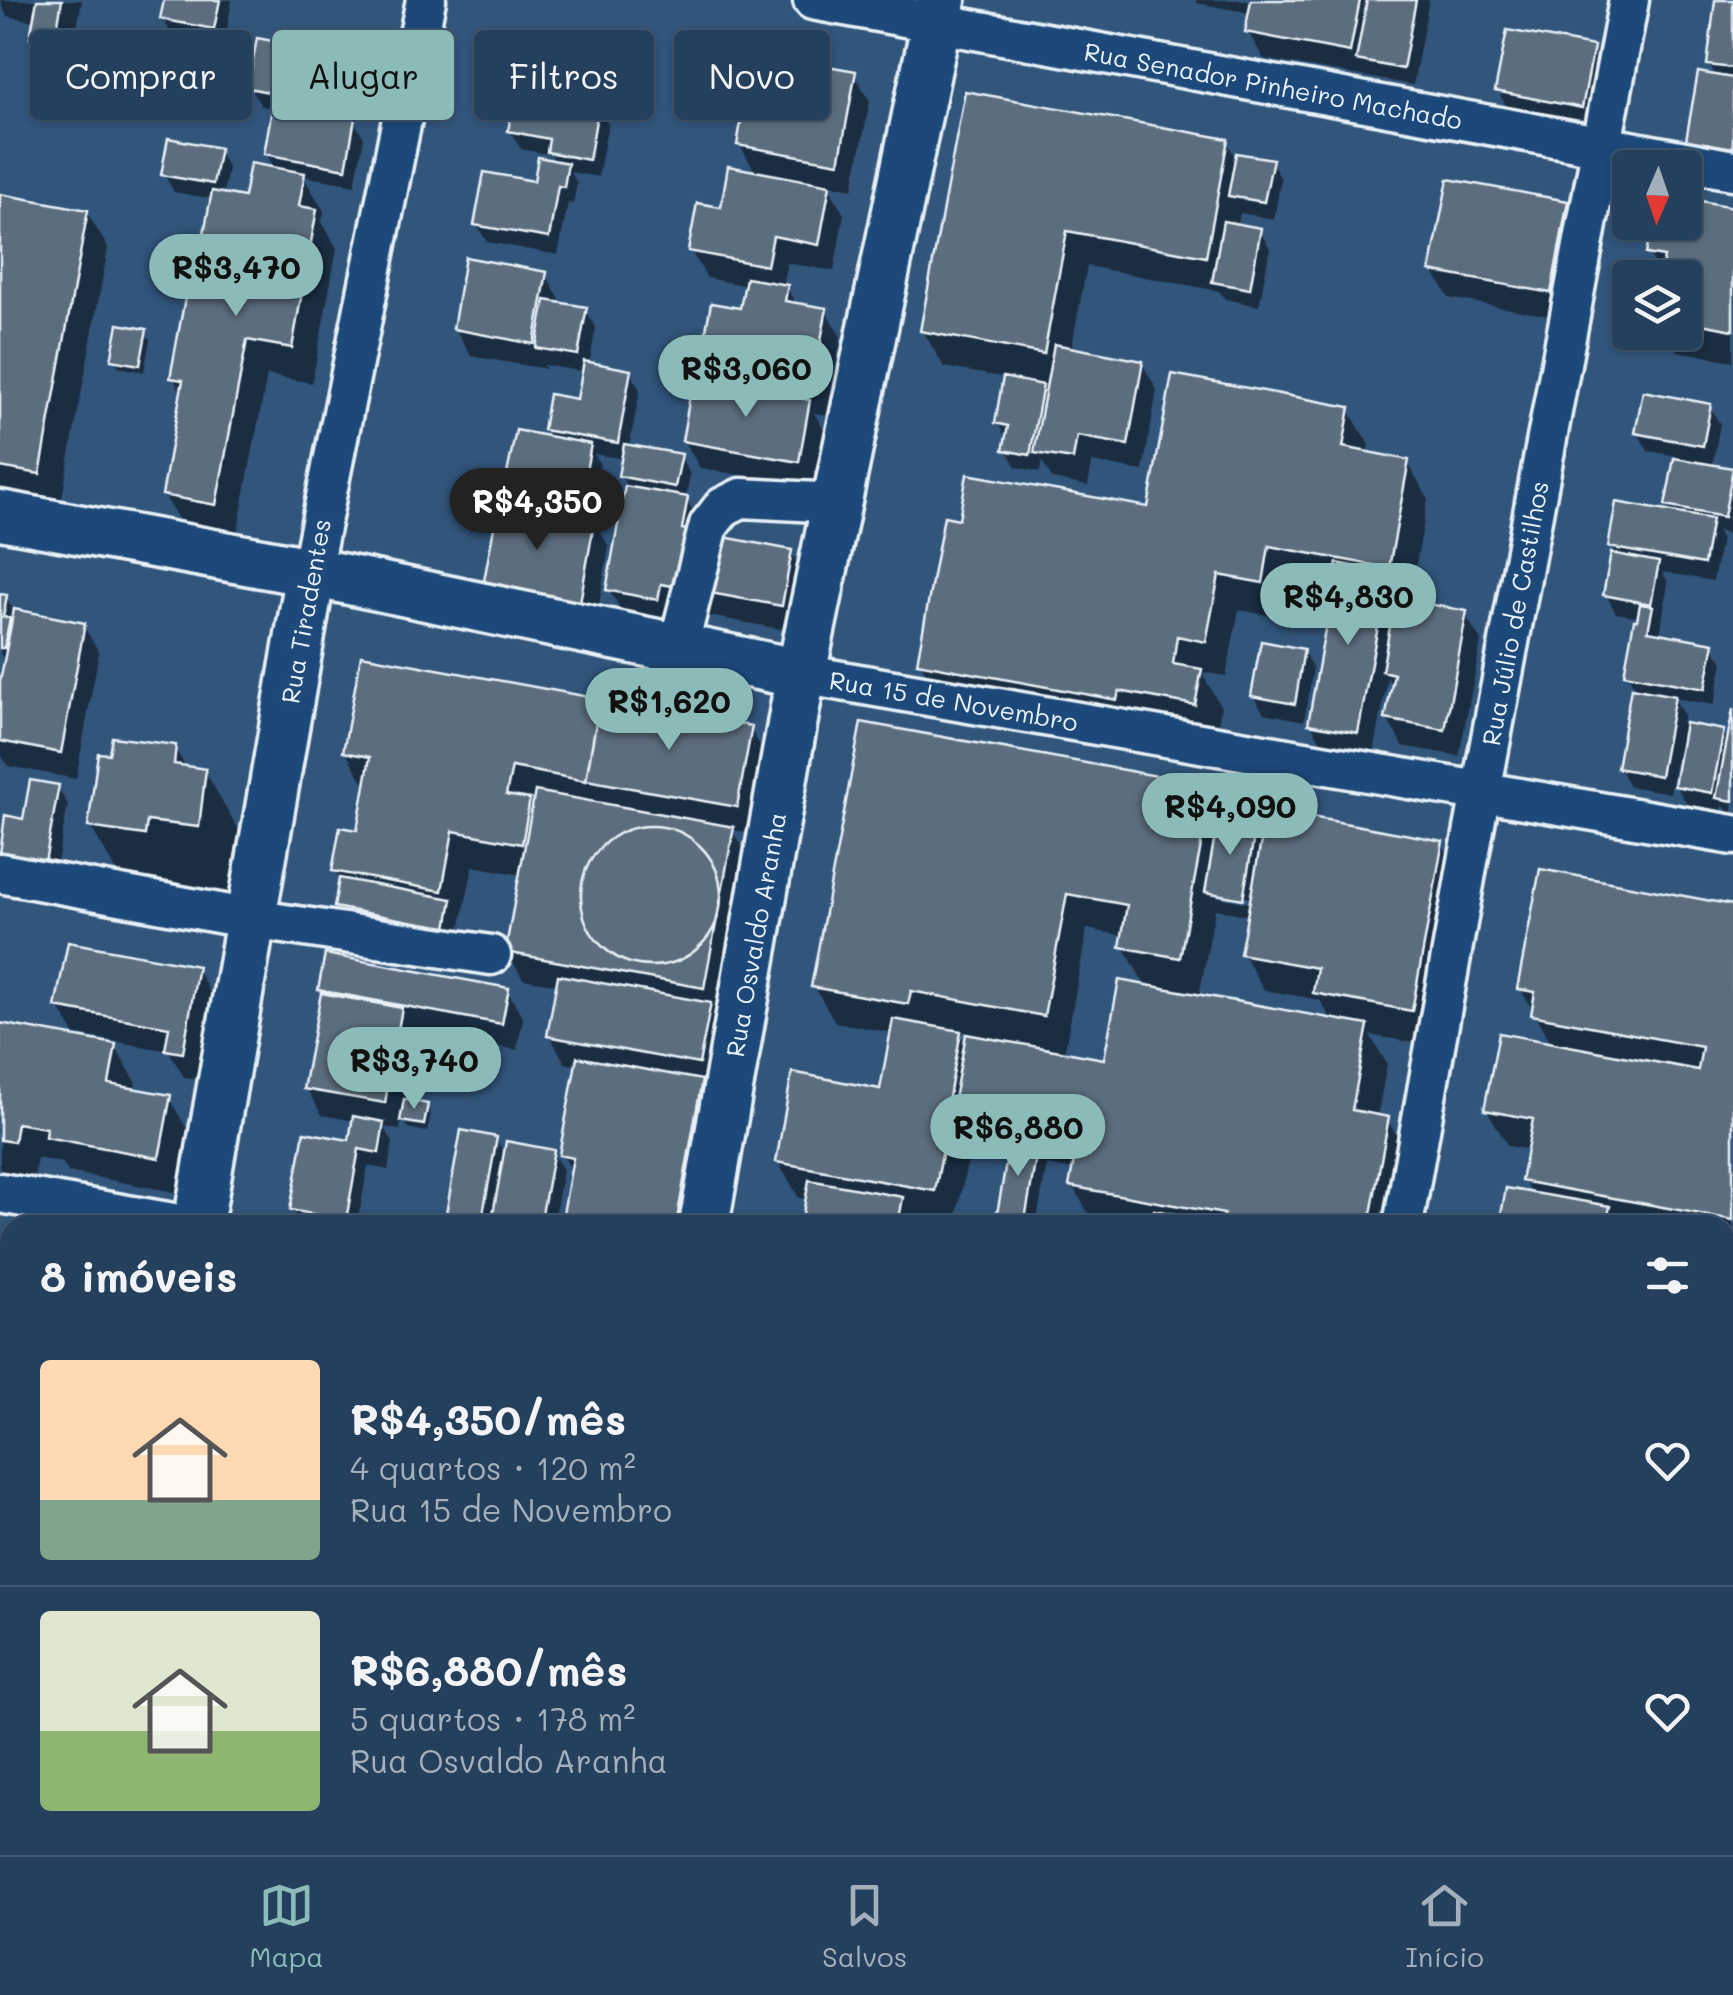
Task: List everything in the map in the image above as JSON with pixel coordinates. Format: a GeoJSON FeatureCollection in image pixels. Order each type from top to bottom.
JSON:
{"type":"FeatureCollection","features":[{"type":"Feature","properties":{"kind":"main road","name":"Rua Osvaldo Aranha"},"geometry":{"type":"LineString","coordinates":[[706,1215],[801,674],[939,11]]}},
{"type":"Feature","properties":{"kind":"main road","name":"Rua 15 de Novembro"},"geometry":{"type":"LineString","coordinates":[[0,515],[311,572],[801,674]]}},
{"type":"Feature","properties":{"kind":"main road","name":"Rua Tiradentes"},"geometry":{"type":"LineString","coordinates":[[200,1215],[311,572]]}},
{"type":"Feature","properties":{"kind":"street","name":"Rua Tiradentes"},"geometry":{"type":"LineString","coordinates":[[311,572],[426,0]]}},
{"type":"Feature","properties":{"kind":"street","name":"Rua Senador Pinheiro Machado"},"geometry":{"type":"LineString","coordinates":[[813,0],[939,11],[1733,170]]}},
{"type":"Feature","properties":{"kind":"street","name":"Rua Júlio de Castilhos"},"geometry":{"type":"LineString","coordinates":[[1405,1215],[1628,0]]}},
{"type":"Feature","properties":{"kind":"street"},"geometry":{"type":"LineString","coordinates":[[678,648],[709,525],[722,507],[741,498],[836,503]]}},
{"type":"Feature","properties":{"kind":"street","name":"Rua 15 de Novembro"},"geometry":{"type":"LineString","coordinates":[[801,674],[1733,835]]}},
{"type":"Feature","properties":{"kind":"street"},"geometry":{"type":"LineString","coordinates":[[0,873],[251,920],[491,955]]}},
{"type":"Feature","properties":{"kind":"street"},"geometry":{"type":"LineString","coordinates":[[0,1193],[127,1215]]}},
{"type":"Feature","properties":{"kind":"building"},"geometry":{"type":"Polygon","coordinates":[[[37,0],[62,0],[57,30],[31,30],[37,0]]]}},
{"type":"Feature","properties":{"kind":"building"},"geometry":{"type":"Polygon","coordinates":[[[164,0],[220,0],[214,29],[160,19],[164,0]]]}},
{"type":"Feature","properties":{"kind":"building"},"geometry":{"type":"Polygon","coordinates":[[[1251,0],[1360,0],[1350,52],[1245,32],[1251,0]]]}},
{"type":"Feature","properties":{"kind":"building"},"geometry":{"type":"Polygon","coordinates":[[[1367,0],[1416,0],[1403,69],[1356,60],[1367,0]]]}},
{"type":"Feature","properties":{"kind":"building"},"geometry":{"type":"Polygon","coordinates":[[[1715,0],[1733,0],[1733,68],[1707,65],[1715,0]]]}},
{"type":"Feature","properties":{"kind":"building"},"geometry":{"type":"Polygon","coordinates":[[[1507,30],[1594,46],[1582,108],[1495,91],[1507,30]]]}},
{"type":"Feature","properties":{"kind":"building"},"geometry":{"type":"Polygon","coordinates":[[[257,38],[272,41],[272,93],[252,89],[257,38]]]}},
{"type":"Feature","properties":{"kind":"building"},"geometry":{"type":"Polygon","coordinates":[[[830,66],[856,71],[839,163],[737,145],[741,120],[830,120],[830,66]]]}},
{"type":"Feature","properties":{"kind":"building"},"geometry":{"type":"Polygon","coordinates":[[[1698,72],[1733,78],[1733,148],[1686,140],[1698,72]]]}},
{"type":"Feature","properties":{"kind":"building"},"geometry":{"type":"Polygon","coordinates":[[[965,91],[1228,139],[1206,257],[1067,231],[1044,354],[920,331],[965,91]]]}},
{"type":"Feature","properties":{"kind":"building"},"geometry":{"type":"Polygon","coordinates":[[[272,109],[272,120],[355,120],[346,169],[264,154],[272,109]]]}},
{"type":"Feature","properties":{"kind":"building"},"geometry":{"type":"Polygon","coordinates":[[[510,120],[596,120],[589,160],[547,152],[549,139],[508,131],[510,120]]]}},
{"type":"Feature","properties":{"kind":"building"},"geometry":{"type":"Polygon","coordinates":[[[168,138],[220,148],[213,184],[161,175],[168,138]]]}},
{"type":"Feature","properties":{"kind":"building"},"geometry":{"type":"Polygon","coordinates":[[[1236,153],[1273,159],[1264,202],[1228,196],[1236,153]]]}},
{"type":"Feature","properties":{"kind":"building"},"geometry":{"type":"Polygon","coordinates":[[[538,157],[568,163],[564,187],[558,186],[549,238],[474,225],[484,172],[534,181],[538,157]]]}},
{"type":"Feature","properties":{"kind":"building"},"geometry":{"type":"Polygon","coordinates":[[[250,163],[305,173],[299,206],[317,209],[292,348],[247,340],[216,505],[162,495],[183,380],[170,378],[187,287],[244,297],[250,263],[200,254],[212,191],[244,197],[250,163]]]}},
{"type":"Feature","properties":{"kind":"building"},"geometry":{"type":"Polygon","coordinates":[[[728,166],[830,185],[819,245],[773,236],[767,266],[688,251],[697,203],[721,207],[728,166]]]}},
{"type":"Feature","properties":{"kind":"building"},"geometry":{"type":"Polygon","coordinates":[[[1448,179],[1568,201],[1551,293],[1430,271],[1448,179]]]}},
{"type":"Feature","properties":{"kind":"building"},"geometry":{"type":"Polygon","coordinates":[[[0,194],[88,210],[40,474],[0,467],[0,194]]]}},
{"type":"Feature","properties":{"kind":"building"},"geometry":{"type":"Polygon","coordinates":[[[1702,201],[1733,207],[1733,330],[1702,324],[1702,260],[1663,260],[1664,257],[1646,254],[1649,240],[1702,240],[1702,201]]]}},
{"type":"Feature","properties":{"kind":"building"},"geometry":{"type":"Polygon","coordinates":[[[1223,221],[1261,228],[1250,289],[1212,282],[1223,221]]]}},
{"type":"Feature","properties":{"kind":"building"},"geometry":{"type":"Polygon","coordinates":[[[465,257],[547,272],[534,344],[453,329],[465,257]]]}},
{"type":"Feature","properties":{"kind":"building"},"geometry":{"type":"Polygon","coordinates":[[[746,278],[788,285],[785,301],[827,308],[812,389],[699,368],[711,303],[740,308],[746,278]]]}},
{"type":"Feature","properties":{"kind":"building"},"geometry":{"type":"Polygon","coordinates":[[[545,300],[587,307],[578,355],[536,348],[545,300]]]}},
{"type":"Feature","properties":{"kind":"building"},"geometry":{"type":"Polygon","coordinates":[[[118,324],[147,329],[140,365],[111,360],[118,324]]]}},
{"type":"Feature","properties":{"kind":"building"},"geometry":{"type":"Polygon","coordinates":[[[1054,344],[1143,361],[1128,445],[1077,436],[1073,459],[1034,453],[1054,344]]]}},
{"type":"Feature","properties":{"kind":"building"},"geometry":{"type":"Polygon","coordinates":[[[584,361],[631,370],[618,443],[543,430],[549,394],[577,399],[584,361]]]}},
{"type":"Feature","properties":{"kind":"building"},"geometry":{"type":"Polygon","coordinates":[[[1172,374],[1350,407],[1343,447],[1409,460],[1389,568],[1269,546],[1263,583],[1219,575],[1206,642],[1177,636],[1173,664],[1202,669],[1195,705],[1119,691],[1117,700],[917,663],[944,516],[959,519],[967,474],[1148,507],[1172,374]]]}},
{"type":"Feature","properties":{"kind":"building"},"geometry":{"type":"Polygon","coordinates":[[[1003,377],[1043,385],[1030,455],[1003,450],[1008,426],[995,423],[1003,377]]]}},
{"type":"Feature","properties":{"kind":"building"},"geometry":{"type":"Polygon","coordinates":[[[693,379],[810,400],[799,462],[682,441],[693,379]]]}},
{"type":"Feature","properties":{"kind":"building"},"geometry":{"type":"Polygon","coordinates":[[[1643,391],[1711,404],[1703,446],[1635,433],[1643,391]]]}},
{"type":"Feature","properties":{"kind":"building"},"geometry":{"type":"Polygon","coordinates":[[[516,430],[591,444],[583,488],[507,474],[516,430]]]}},
{"type":"Feature","properties":{"kind":"building"},"geometry":{"type":"Polygon","coordinates":[[[624,444],[682,454],[675,487],[618,476],[624,444]]]}},
{"type":"Feature","properties":{"kind":"building"},"geometry":{"type":"Polygon","coordinates":[[[1674,458],[1733,468],[1724,517],[1665,506],[1674,458]]]}},
{"type":"Feature","properties":{"kind":"building"},"geometry":{"type":"Polygon","coordinates":[[[502,484],[542,491],[538,507],[595,518],[578,614],[481,597],[502,484]]]}},
{"type":"Feature","properties":{"kind":"building"},"geometry":{"type":"Polygon","coordinates":[[[625,486],[688,497],[682,529],[792,550],[782,606],[661,584],[658,600],[606,590],[625,486]]]}},
{"type":"Feature","properties":{"kind":"building"},"geometry":{"type":"Polygon","coordinates":[[[1616,502],[1712,519],[1704,564],[1608,547],[1616,502]]]}},
{"type":"Feature","properties":{"kind":"building"},"geometry":{"type":"Polygon","coordinates":[[[1611,553],[1659,562],[1651,604],[1603,595],[1611,553]]]}},
{"type":"Feature","properties":{"kind":"building"},"geometry":{"type":"Polygon","coordinates":[[[1337,563],[1388,573],[1358,733],[1308,724],[1337,563]]]}},
{"type":"Feature","properties":{"kind":"building"},"geometry":{"type":"Polygon","coordinates":[[[0,594],[7,595],[3,617],[10,618],[4,648],[0,648],[0,594]]]}},
{"type":"Feature","properties":{"kind":"building"},"geometry":{"type":"Polygon","coordinates":[[[1395,598],[1467,611],[1445,730],[1385,719],[1394,674],[1382,671],[1395,598]]]}},
{"type":"Feature","properties":{"kind":"building"},"geometry":{"type":"Polygon","coordinates":[[[1640,604],[1653,606],[1648,631],[1714,643],[1705,689],[1624,674],[1640,604]]]}},
{"type":"Feature","properties":{"kind":"building"},"geometry":{"type":"Polygon","coordinates":[[[14,609],[85,623],[61,753],[0,741],[0,682],[14,609]]]}},
{"type":"Feature","properties":{"kind":"building"},"geometry":{"type":"Polygon","coordinates":[[[1261,641],[1304,649],[1295,704],[1251,696],[1261,641]]]}},
{"type":"Feature","properties":{"kind":"building"},"geometry":{"type":"Polygon","coordinates":[[[361,655],[600,699],[586,781],[512,767],[506,795],[530,799],[522,844],[453,831],[442,891],[332,871],[340,827],[357,830],[370,757],[343,752],[361,655]]]}},
{"type":"Feature","properties":{"kind":"building"},"geometry":{"type":"Polygon","coordinates":[[[1631,688],[1675,696],[1660,776],[1617,768],[1631,688]]]}},
{"type":"Feature","properties":{"kind":"building"},"geometry":{"type":"Polygon","coordinates":[[[600,699],[752,726],[737,807],[586,780],[600,699]]]}},
{"type":"Feature","properties":{"kind":"building"},"geometry":{"type":"Polygon","coordinates":[[[1733,709],[1733,801],[1716,798],[1733,709]]]}},
{"type":"Feature","properties":{"kind":"building"},"geometry":{"type":"Polygon","coordinates":[[[861,722],[1212,786],[1180,958],[1120,947],[1127,905],[1067,894],[1044,1016],[911,991],[908,1004],[811,987],[861,722]]]}},
{"type":"Feature","properties":{"kind":"building"},"geometry":{"type":"Polygon","coordinates":[[[1685,723],[1724,730],[1712,793],[1674,786],[1685,723]]]}},
{"type":"Feature","properties":{"kind":"building"},"geometry":{"type":"Polygon","coordinates":[[[112,737],[176,745],[174,764],[206,769],[199,827],[147,821],[145,835],[88,827],[98,753],[109,754],[112,737]]]}},
{"type":"Feature","properties":{"kind":"building"},"geometry":{"type":"Polygon","coordinates":[[[30,780],[59,785],[45,862],[0,854],[5,815],[23,819],[30,780]]]}},
{"type":"Feature","properties":{"kind":"building"},"geometry":{"type":"Polygon","coordinates":[[[535,791],[734,827],[704,988],[505,952],[535,791]]]}},
{"type":"Feature","properties":{"kind":"building"},"geometry":{"type":"Polygon","coordinates":[[[1267,809],[1443,841],[1412,1011],[1313,993],[1317,968],[1240,954],[1267,809]]]}},
{"type":"Feature","properties":{"kind":"building"},"geometry":{"type":"Polygon","coordinates":[[[1218,818],[1256,825],[1243,899],[1205,892],[1218,818]]]}},
{"type":"Feature","properties":{"kind":"building"},"geometry":{"type":"Polygon","coordinates":[[[651,826],[678,832],[700,847],[715,869],[721,896],[715,923],[700,945],[678,960],[651,966],[624,960],[602,945],[587,923],[581,896],[587,869],[602,847],[624,832],[651,826]]]}},
{"type":"Feature","properties":{"kind":"building"},"geometry":{"type":"Polygon","coordinates":[[[1540,869],[1733,905],[1733,1215],[1706,1215],[1521,1181],[1533,1119],[1484,1110],[1499,1033],[1698,1070],[1702,1047],[1531,1015],[1535,992],[1517,989],[1540,869]]]}},
{"type":"Feature","properties":{"kind":"building"},"geometry":{"type":"Polygon","coordinates":[[[339,878],[452,899],[447,928],[334,907],[339,878]]]}},
{"type":"Feature","properties":{"kind":"building"},"geometry":{"type":"Polygon","coordinates":[[[68,942],[198,966],[183,1053],[165,1050],[169,1027],[55,1007],[68,942]]]}},
{"type":"Feature","properties":{"kind":"building"},"geometry":{"type":"Polygon","coordinates":[[[325,954],[509,988],[502,1024],[318,990],[325,954]]]}},
{"type":"Feature","properties":{"kind":"building"},"geometry":{"type":"Polygon","coordinates":[[[558,975],[711,1003],[699,1064],[547,1036],[558,975]]]}},
{"type":"Feature","properties":{"kind":"building"},"geometry":{"type":"Polygon","coordinates":[[[1119,980],[1368,1025],[1352,1110],[1389,1117],[1371,1215],[1224,1215],[1069,1186],[1078,1139],[951,1116],[966,1034],[1104,1059],[1119,980]]]}},
{"type":"Feature","properties":{"kind":"building"},"geometry":{"type":"Polygon","coordinates":[[[321,993],[402,1008],[385,1103],[303,1089],[321,993]]]}},
{"type":"Feature","properties":{"kind":"building"},"geometry":{"type":"Polygon","coordinates":[[[893,1019],[961,1031],[935,1191],[776,1162],[792,1072],[880,1089],[893,1019]]]}},
{"type":"Feature","properties":{"kind":"building"},"geometry":{"type":"Polygon","coordinates":[[[0,1023],[116,1044],[109,1084],[171,1095],[159,1158],[45,1137],[46,1128],[17,1123],[14,1142],[0,1140],[0,1023]]]}},
{"type":"Feature","properties":{"kind":"building"},"geometry":{"type":"Polygon","coordinates":[[[577,1057],[702,1080],[678,1215],[563,1215],[573,1158],[559,1155],[577,1057]]]}},
{"type":"Feature","properties":{"kind":"building"},"geometry":{"type":"Polygon","coordinates":[[[404,1099],[428,1104],[424,1125],[400,1121],[404,1099]]]}},
{"type":"Feature","properties":{"kind":"building"},"geometry":{"type":"Polygon","coordinates":[[[353,1116],[384,1122],[379,1153],[359,1149],[347,1215],[290,1210],[304,1132],[349,1140],[353,1116]]]}},
{"type":"Feature","properties":{"kind":"building"},"geometry":{"type":"Polygon","coordinates":[[[461,1130],[497,1137],[483,1215],[446,1215],[461,1130]]]}},
{"type":"Feature","properties":{"kind":"building"},"geometry":{"type":"Polygon","coordinates":[[[1012,1130],[1040,1135],[1026,1215],[997,1215],[1012,1130]]]}},
{"type":"Feature","properties":{"kind":"building"},"geometry":{"type":"Polygon","coordinates":[[[506,1141],[554,1150],[542,1215],[493,1215],[506,1141]]]}},
{"type":"Feature","properties":{"kind":"building"},"geometry":{"type":"Polygon","coordinates":[[[809,1180],[903,1197],[900,1215],[803,1215],[809,1180]]]}},
{"type":"Feature","properties":{"kind":"building"},"geometry":{"type":"Polygon","coordinates":[[[1506,1188],[1610,1206],[1608,1215],[1501,1215],[1506,1188]]]}},
{"type":"Feature","properties":{"kind":"building"},"geometry":{"type":"Polygon","coordinates":[[[1154,1210],[1182,1215],[1153,1215],[1154,1210]]]}}]}
